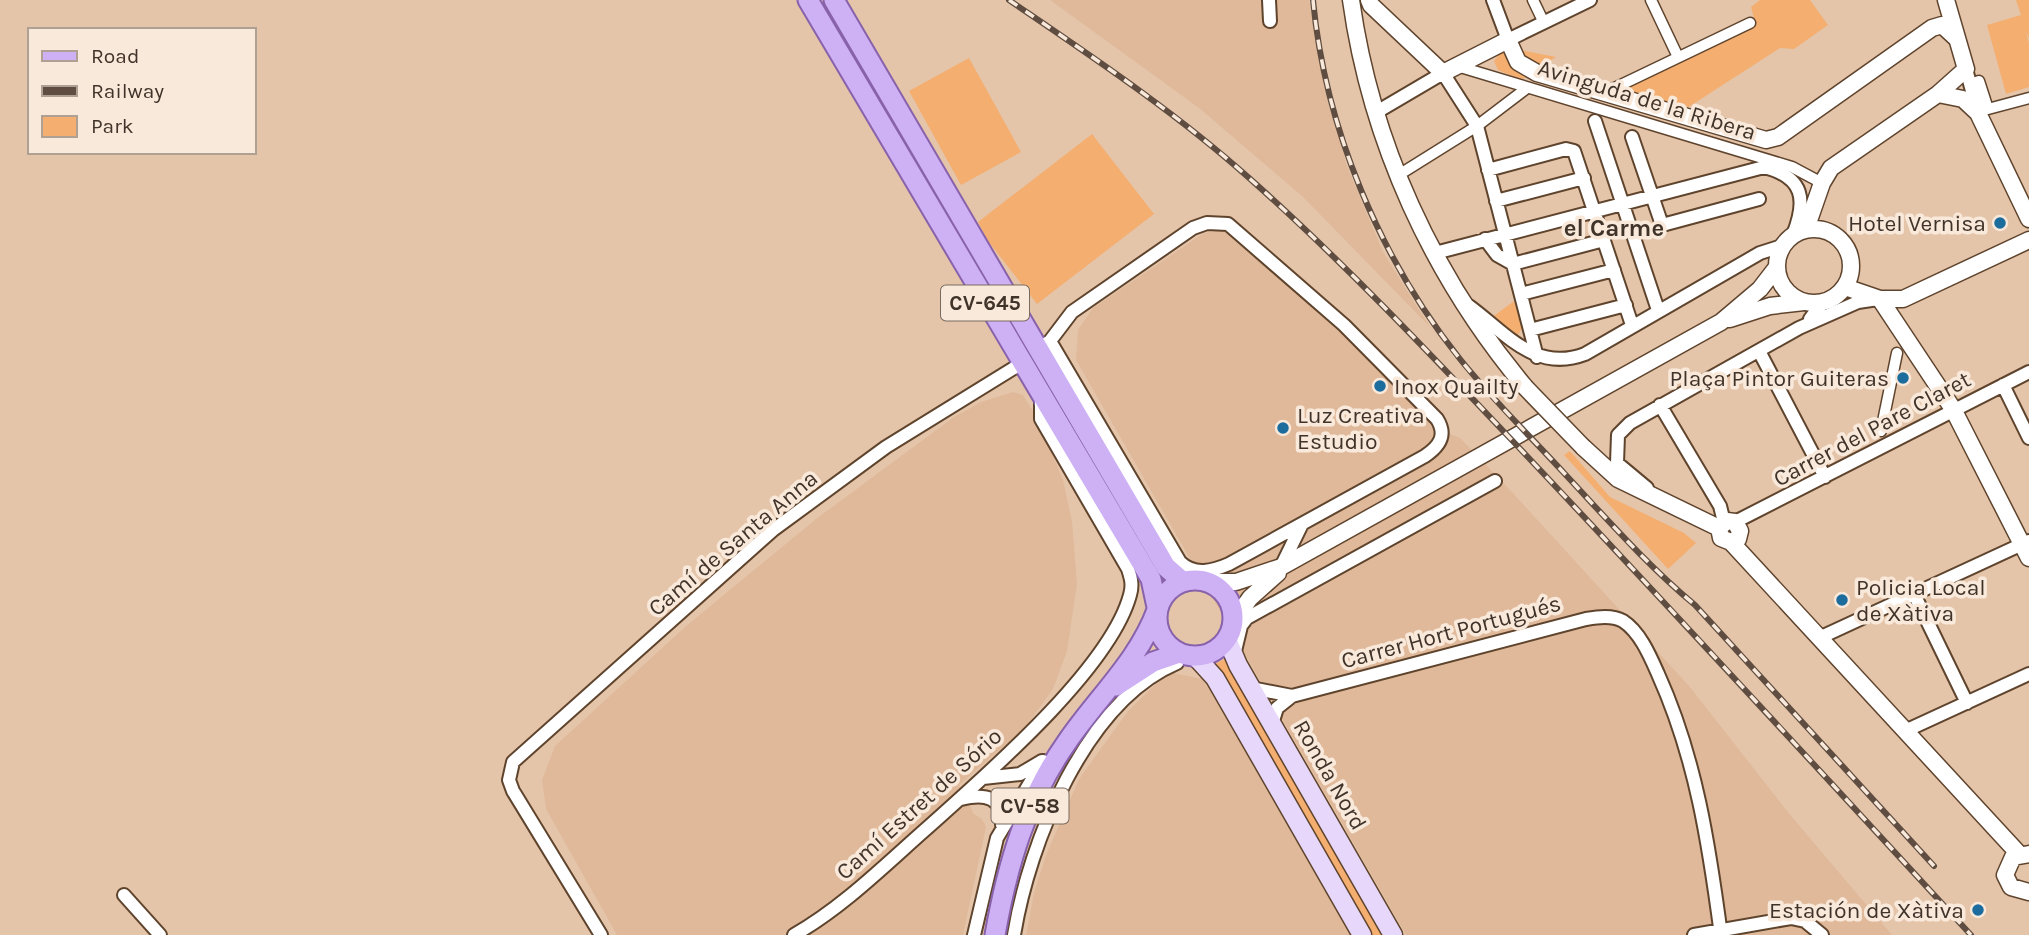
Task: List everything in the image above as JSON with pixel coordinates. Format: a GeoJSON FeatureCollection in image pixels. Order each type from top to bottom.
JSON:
{"type":"FeatureCollection","features":[{"type":"Feature","properties":{"kind":"main road","name":"CV-645"},"geometry":{"type":"LineString","coordinates":[[807,0],[1151,579],[1162,639],[1189,655],[1215,678],[1362,935]]}},
{"type":"Feature","properties":{"kind":"main road","name":"CV-645"},"geometry":{"type":"LineString","coordinates":[[834,0],[1044,345],[1166,567],[1183,573]]}},
{"type":"Feature","properties":{"kind":"main road"},"geometry":{"type":"LineString","coordinates":[[1157,608],[1163,595],[1183,573],[1209,582],[1228,598],[1231,639],[1219,648],[1189,655]]}},
{"type":"Feature","properties":{"kind":"main road","name":"CV-58"},"geometry":{"type":"LineString","coordinates":[[995,935],[1011,862],[1032,803],[1065,744],[1146,638],[1157,608]]}},
{"type":"Feature","properties":{"kind":"main road","name":"Ronda Nord"},"geometry":{"type":"LineString","coordinates":[[1231,639],[1251,688],[1394,935]]}},
{"type":"Feature","properties":{"kind":"main road","name":"CV-58"},"geometry":{"type":"LineString","coordinates":[[1104,695],[1144,667],[1189,655]]}},
{"type":"Feature","properties":{"kind":"street"},"geometry":{"type":"LineString","coordinates":[[1269,0],[1270,21]]}},
{"type":"Feature","properties":{"kind":"street"},"geometry":{"type":"LineString","coordinates":[[1351,0],[1357,39],[1375,113],[1396,176],[1435,253],[1481,331],[1525,387],[1618,479],[1661,500],[1726,524]]}},
{"type":"Feature","properties":{"kind":"street"},"geometry":{"type":"LineString","coordinates":[[1357,39],[1367,0]]}},
{"type":"Feature","properties":{"kind":"street","name":"Avinguda de la Ribera"},"geometry":{"type":"LineString","coordinates":[[1367,0],[1450,69],[1527,88],[1792,167],[1822,183]]}},
{"type":"Feature","properties":{"kind":"street"},"geometry":{"type":"LineString","coordinates":[[1493,0],[1508,40]]}},
{"type":"Feature","properties":{"kind":"street"},"geometry":{"type":"LineString","coordinates":[[1534,0],[1544,23]]}},
{"type":"Feature","properties":{"kind":"street"},"geometry":{"type":"LineString","coordinates":[[1375,113],[1450,69],[1590,0]]}},
{"type":"Feature","properties":{"kind":"street"},"geometry":{"type":"LineString","coordinates":[[1651,0],[1678,57]]}},
{"type":"Feature","properties":{"kind":"street"},"geometry":{"type":"LineString","coordinates":[[1946,0],[1956,38],[1961,74],[2029,219]]}},
{"type":"Feature","properties":{"kind":"street"},"geometry":{"type":"LineString","coordinates":[[1604,93],[1750,23]]}},
{"type":"Feature","properties":{"kind":"street","name":"Avinguda de la Ribera"},"geometry":{"type":"LineString","coordinates":[[1508,40],[1518,62],[1524,67],[1766,141],[1778,137],[1932,28],[1942,25],[1956,38]]}},
{"type":"Feature","properties":{"kind":"street"},"geometry":{"type":"LineString","coordinates":[[1450,69],[1477,126],[1537,357]]}},
{"type":"Feature","properties":{"kind":"street"},"geometry":{"type":"LineString","coordinates":[[1209,582],[1236,582],[1284,566],[1721,322],[1760,289],[1777,267],[1832,168],[1961,74]]}},
{"type":"Feature","properties":{"kind":"street"},"geometry":{"type":"LineString","coordinates":[[1976,82],[1979,81],[1988,109],[2029,98]]}},
{"type":"Feature","properties":{"kind":"street"},"geometry":{"type":"LineString","coordinates":[[1405,171],[1477,126],[1527,88]]}},
{"type":"Feature","properties":{"kind":"street"},"geometry":{"type":"LineString","coordinates":[[1938,93],[1963,99],[1978,113]]}},
{"type":"Feature","properties":{"kind":"street"},"geometry":{"type":"LineString","coordinates":[[1595,121],[1658,310]]}},
{"type":"Feature","properties":{"kind":"street"},"geometry":{"type":"LineString","coordinates":[[1632,137],[1659,219],[1666,224],[1759,199]]}},
{"type":"Feature","properties":{"kind":"street"},"geometry":{"type":"LineString","coordinates":[[1489,170],[1572,150],[1584,178],[1632,325]]}},
{"type":"Feature","properties":{"kind":"street"},"geometry":{"type":"LineString","coordinates":[[1435,253],[1753,168],[1773,169],[1787,176],[1800,192],[1803,204],[1794,237]]}},
{"type":"Feature","properties":{"kind":"street"},"geometry":{"type":"LineString","coordinates":[[1496,201],[1584,178]]}},
{"type":"Feature","properties":{"kind":"street"},"geometry":{"type":"LineString","coordinates":[[1207,223],[1222,223],[1242,234],[1344,326],[1437,419],[1443,435],[1438,446],[1425,456],[1303,524],[1215,570],[1183,573],[1155,517],[1044,345],[1072,312],[1193,228],[1207,223]]}},
{"type":"Feature","properties":{"kind":"street"},"geometry":{"type":"LineString","coordinates":[[1462,301],[1510,340],[1537,357],[1552,360],[1576,357],[1760,253],[1794,237],[1828,231],[1845,245],[1851,266],[1845,287],[1824,302],[1818,312],[1799,328]]}},
{"type":"Feature","properties":{"kind":"street"},"geometry":{"type":"LineString","coordinates":[[1485,239],[1497,255],[1513,264],[1604,240]]}},
{"type":"Feature","properties":{"kind":"street"},"geometry":{"type":"LineString","coordinates":[[1661,500],[1617,463],[1615,450],[1618,436],[1630,423],[1799,328],[1858,302],[1903,299],[2029,240]]}},
{"type":"Feature","properties":{"kind":"street"},"geometry":{"type":"LineString","coordinates":[[1777,267],[1785,289],[1804,302]]}},
{"type":"Feature","properties":{"kind":"street"},"geometry":{"type":"LineString","coordinates":[[1521,294],[1614,270]]}},
{"type":"Feature","properties":{"kind":"street"},"geometry":{"type":"LineString","coordinates":[[1819,638],[1914,594],[2027,548],[1953,409],[1880,299],[1845,287]]}},
{"type":"Feature","properties":{"kind":"street"},"geometry":{"type":"LineString","coordinates":[[1721,322],[1770,306],[1824,302]]}},
{"type":"Feature","properties":{"kind":"street"},"geometry":{"type":"LineString","coordinates":[[1530,330],[1626,305]]}},
{"type":"Feature","properties":{"kind":"street"},"geometry":{"type":"LineString","coordinates":[[1759,351],[1825,477]]}},
{"type":"Feature","properties":{"kind":"street"},"geometry":{"type":"LineString","coordinates":[[1881,431],[1897,353]]}},
{"type":"Feature","properties":{"kind":"street","name":"Camí de Santa Anna"},"geometry":{"type":"LineString","coordinates":[[601,935],[513,791],[510,773],[521,753],[808,502],[894,442],[1022,363]]}},
{"type":"Feature","properties":{"kind":"street","name":"Carrer del Pare Claret"},"geometry":{"type":"LineString","coordinates":[[1726,524],[1825,477],[2029,372]]}},
{"type":"Feature","properties":{"kind":"street"},"geometry":{"type":"LineString","coordinates":[[2003,385],[2029,438]]}},
{"type":"Feature","properties":{"kind":"street","name":"Camí Estret de Sório"},"geometry":{"type":"LineString","coordinates":[[794,935],[830,912],[983,778],[1101,651],[1118,624],[1132,583],[1128,569],[1041,419],[1041,395]]}},
{"type":"Feature","properties":{"kind":"street"},"geometry":{"type":"LineString","coordinates":[[1660,405],[1720,506],[1726,524],[1721,538],[1731,542],[1905,731],[2024,854],[2008,862],[2005,875],[2011,887],[2029,892]]}},
{"type":"Feature","properties":{"kind":"street"},"geometry":{"type":"LineString","coordinates":[[1231,639],[1247,618],[1495,481]]}},
{"type":"Feature","properties":{"kind":"street"},"geometry":{"type":"LineString","coordinates":[[1151,540],[1155,517]]}},
{"type":"Feature","properties":{"kind":"street"},"geometry":{"type":"LineString","coordinates":[[1231,639],[1250,598],[1284,566],[1303,524]]}},
{"type":"Feature","properties":{"kind":"street"},"geometry":{"type":"LineString","coordinates":[[1914,594],[1966,703]]}},
{"type":"Feature","properties":{"kind":"street","name":"Carrer Hort Portugués"},"geometry":{"type":"LineString","coordinates":[[1251,688],[1292,695],[1586,619],[1609,617],[1621,620],[1637,636],[1655,666],[1690,755],[1721,932]]}},
{"type":"Feature","properties":{"kind":"street"},"geometry":{"type":"LineString","coordinates":[[1014,935],[1049,812],[1069,775],[1115,710],[1138,686],[1189,655]]}},
{"type":"Feature","properties":{"kind":"street"},"geometry":{"type":"LineString","coordinates":[[1905,731],[2029,674]]}},
{"type":"Feature","properties":{"kind":"street"},"geometry":{"type":"LineString","coordinates":[[974,935],[991,856],[1002,826],[1045,758],[1085,706],[1116,676]]}},
{"type":"Feature","properties":{"kind":"street"},"geometry":{"type":"LineString","coordinates":[[1272,724],[1277,708],[1292,695]]}},
{"type":"Feature","properties":{"kind":"street"},"geometry":{"type":"LineString","coordinates":[[1009,753],[1017,766],[1034,767]]}},
{"type":"Feature","properties":{"kind":"street"},"geometry":{"type":"LineString","coordinates":[[983,778],[1014,776],[1034,767],[1045,758]]}},
{"type":"Feature","properties":{"kind":"street"},"geometry":{"type":"LineString","coordinates":[[958,800],[980,796],[993,798],[1000,806],[1002,826]]}},
{"type":"Feature","properties":{"kind":"street"},"geometry":{"type":"LineString","coordinates":[[124,895],[160,935]]}},
{"type":"Feature","properties":{"kind":"street"},"geometry":{"type":"LineString","coordinates":[[1694,935],[1791,918],[1805,922],[1822,935]]}},
{"type":"Feature","properties":{"kind":"shaded area"},"geometry":{"type":"Polygon","coordinates":[[[1050,0],[1309,0],[1325,85],[1347,166],[1383,252],[1430,327],[1303,197],[1199,108],[1050,0]]]}},
{"type":"Feature","properties":{"kind":"shaded area"},"geometry":{"type":"Polygon","coordinates":[[[1224,230],[1344,335],[1438,429],[1460,438],[1512,492],[1690,687],[1787,811],[1892,935],[1406,935],[1076,360],[1078,330],[1093,308],[1204,233],[1224,230]]]}},
{"type":"Feature","properties":{"kind":"shaded area"},"geometry":{"type":"Polygon","coordinates":[[[1013,392],[1023,395],[1036,416],[1063,480],[1072,521],[1077,584],[1067,651],[1053,689],[1024,729],[959,785],[974,814],[982,819],[986,827],[963,935],[617,935],[546,809],[542,780],[555,746],[685,627],[816,519],[954,417],[981,402],[1013,392]]]}},
{"type":"Feature","properties":{"kind":"shaded area"},"geometry":{"type":"Polygon","coordinates":[[[1168,672],[1203,679],[1354,935],[1026,935],[1034,893],[1046,855],[1079,779],[1128,711],[1168,672]]]}},
{"type":"Feature","properties":{"kind":"green space"},"geometry":{"type":"Polygon","coordinates":[[[1760,0],[1810,0],[1828,25],[1794,49],[1780,48],[1687,108],[1622,90],[1756,26],[1751,7],[1760,0]]]}},
{"type":"Feature","properties":{"kind":"green space"},"geometry":{"type":"Polygon","coordinates":[[[2016,0],[2029,0],[2029,38],[2026,32],[2029,43],[2029,87],[2006,94],[1987,25],[2021,15],[2016,0]]]}},
{"type":"Feature","properties":{"kind":"green space"},"geometry":{"type":"Polygon","coordinates":[[[1505,47],[1556,57],[1521,80],[1498,70],[1494,61],[1505,47]]]}},
{"type":"Feature","properties":{"kind":"green space"},"geometry":{"type":"Polygon","coordinates":[[[969,58],[1021,152],[961,185],[909,91],[969,58]]]}},
{"type":"Feature","properties":{"kind":"green space"},"geometry":{"type":"Polygon","coordinates":[[[1092,134],[1154,214],[1037,304],[988,241],[978,222],[1092,134]]]}},
{"type":"Feature","properties":{"kind":"green space"},"geometry":{"type":"Polygon","coordinates":[[[1514,301],[1522,328],[1517,337],[1491,318],[1514,301]]]}},
{"type":"Feature","properties":{"kind":"green space"},"geometry":{"type":"Polygon","coordinates":[[[1570,451],[1610,497],[1684,533],[1696,543],[1668,569],[1564,455],[1570,451]]]}},
{"type":"Feature","properties":{"kind":"green space"},"geometry":{"type":"Polygon","coordinates":[[[1227,658],[1389,935],[1369,935],[1213,665],[1227,658]]]}},
{"type":"Feature","properties":{"kind":"railway"},"geometry":{"type":"LineString","coordinates":[[1009,0],[1191,129],[1248,177],[1390,312],[1971,935]]}},
{"type":"Feature","properties":{"kind":"railway"},"geometry":{"type":"LineString","coordinates":[[1313,0],[1319,48],[1330,96],[1361,190],[1381,235],[1431,320],[1498,403],[1627,541],[1695,605],[1934,866]]}},
{"type":"Feature","properties":{"kind":"place","name":"Hotel Vernisa"},"geometry":{"type":"Point","coordinates":[2000,223]}},
{"type":"Feature","properties":{"kind":"place","name":"Plaça Pintor Guiteras"},"geometry":{"type":"Point","coordinates":[1903,378]}},
{"type":"Feature","properties":{"kind":"place","name":"Inox Quailty"},"geometry":{"type":"Point","coordinates":[1380,386]}},
{"type":"Feature","properties":{"kind":"place","name":"Luz Creativa Estudio"},"geometry":{"type":"Point","coordinates":[1283,428]}},
{"type":"Feature","properties":{"kind":"place","name":"Policia Local de Xàtiva"},"geometry":{"type":"Point","coordinates":[1842,600]}},
{"type":"Feature","properties":{"kind":"place","name":"Estación de Xàtiva"},"geometry":{"type":"Point","coordinates":[1978,910]}},
{"type":"Feature","properties":{"kind":"district","name":"el Carme"},"geometry":{"type":"Point","coordinates":[1614,228]}}]}
